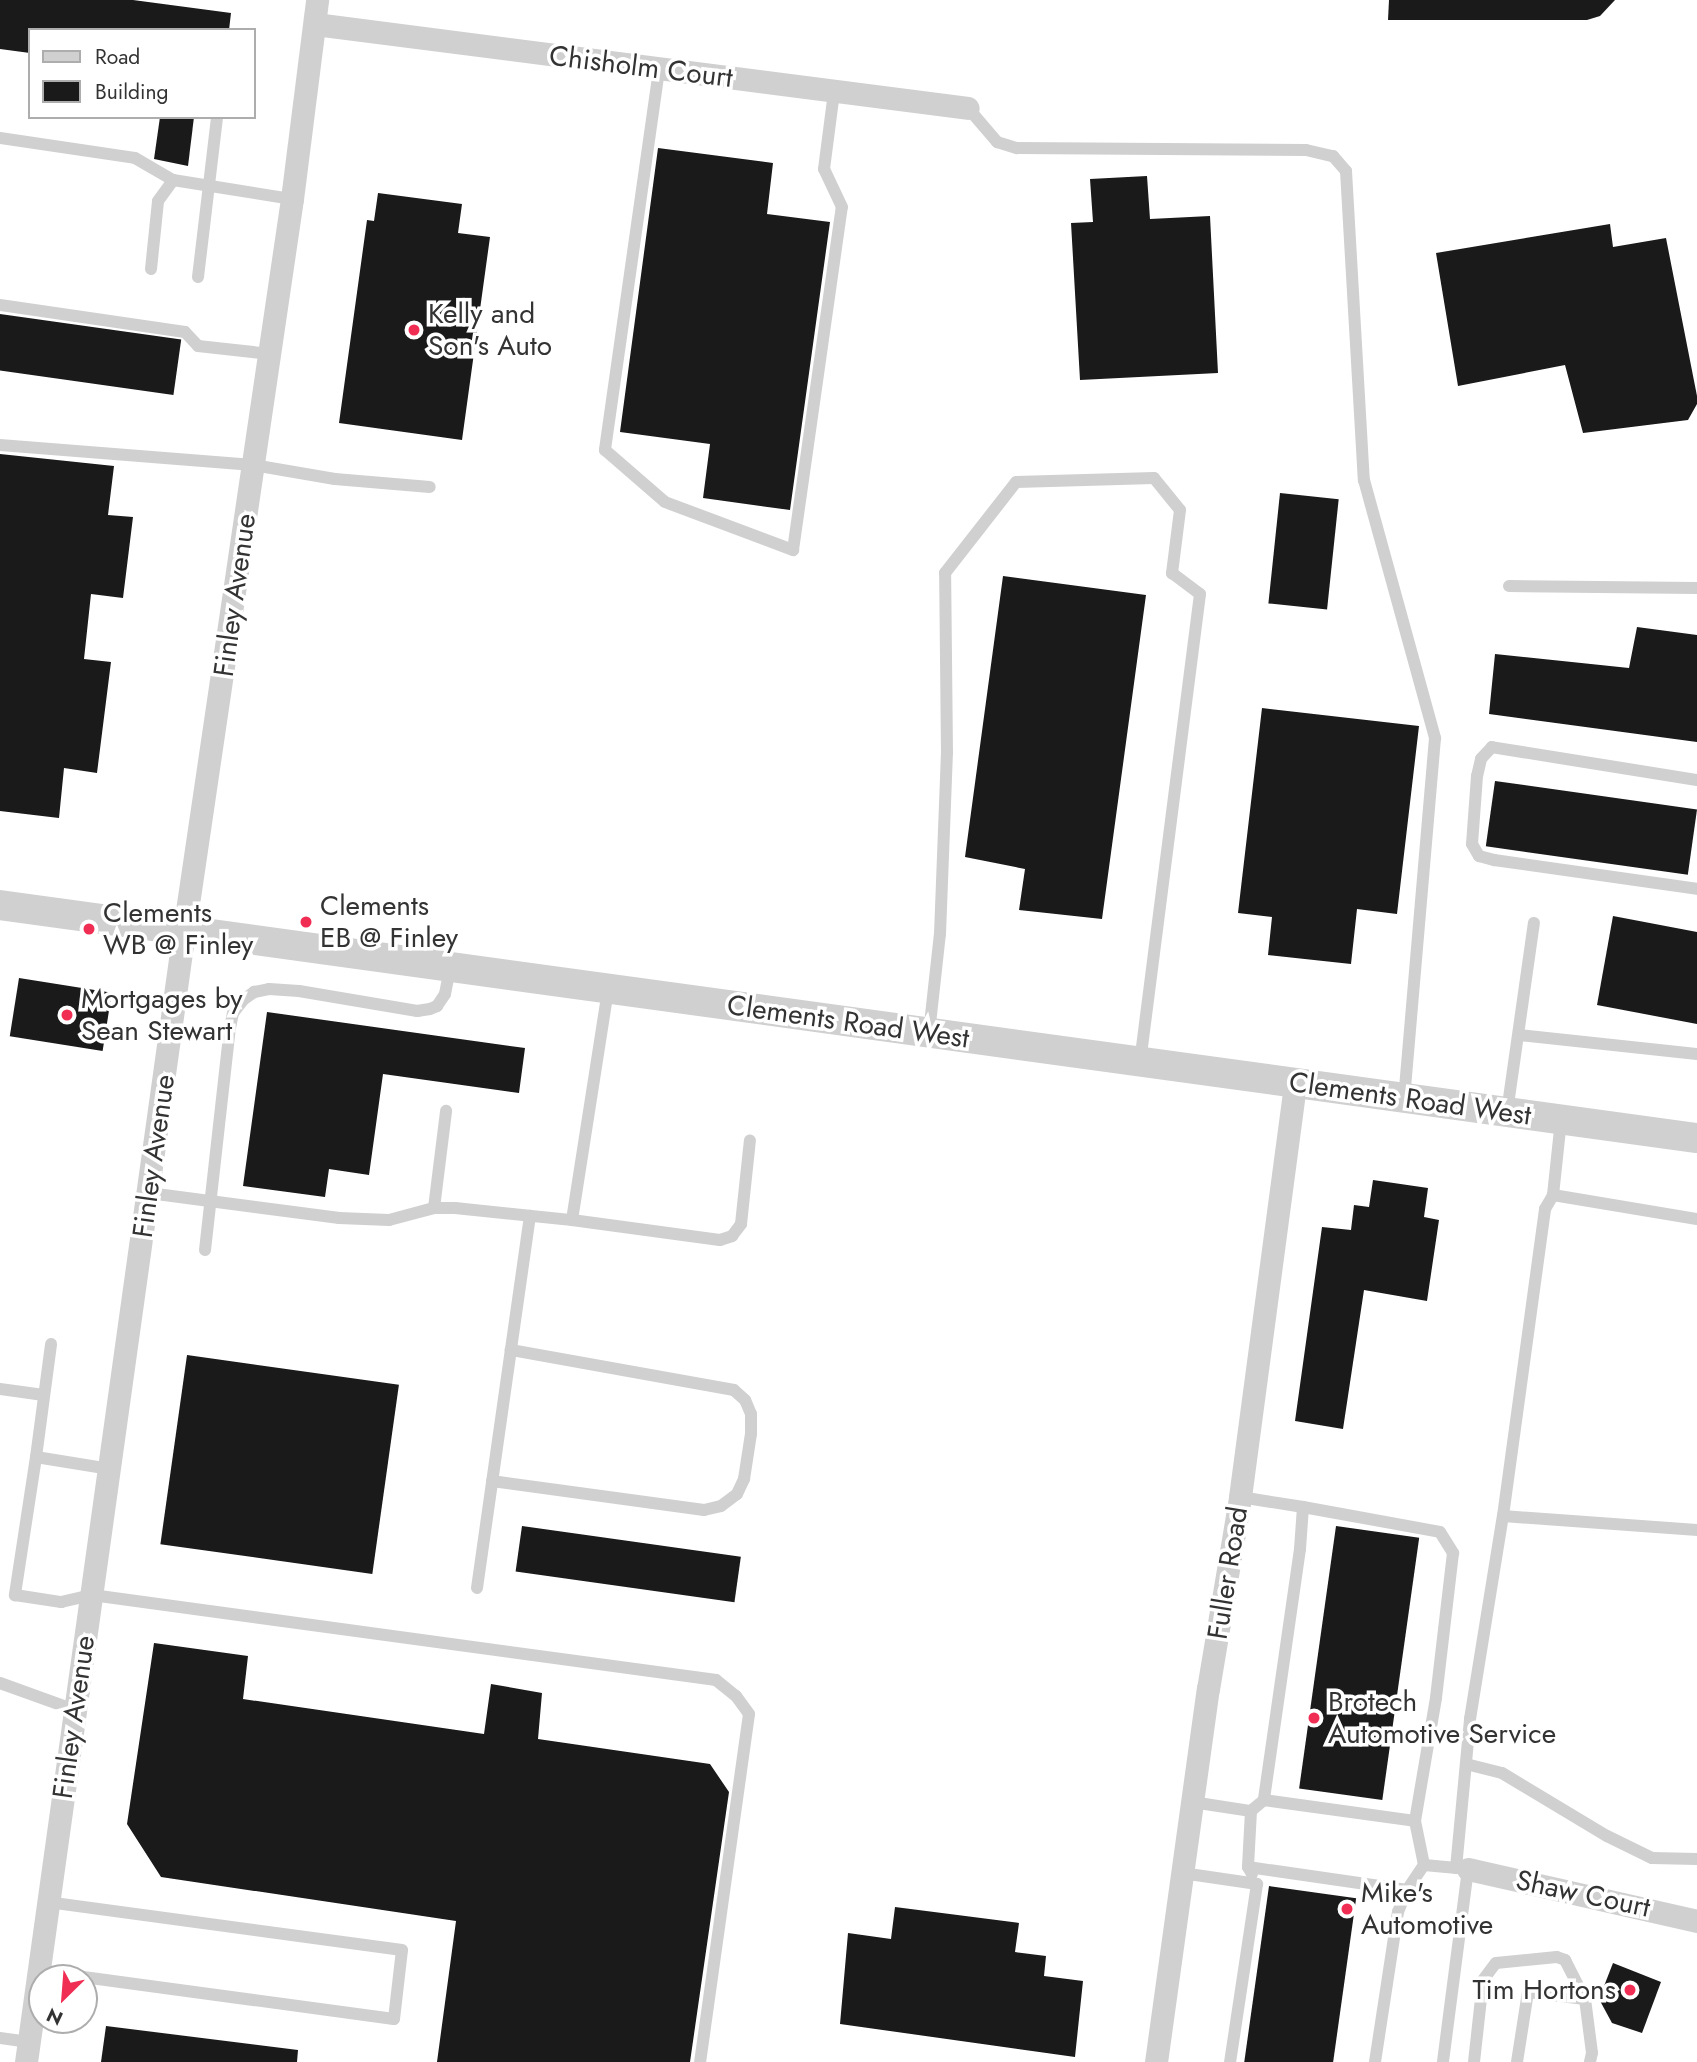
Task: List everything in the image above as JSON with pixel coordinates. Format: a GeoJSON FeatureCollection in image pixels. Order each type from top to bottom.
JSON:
{"type":"FeatureCollection","features":[{"type":"Feature","properties":{"kind":"street","name":"Finley Avenue"},"geometry":{"type":"LineString","coordinates":[[40,1964],[184,931],[292,199],[317,0]]}},
{"type":"Feature","properties":{"kind":"street","name":"Chisholm Court"},"geometry":{"type":"LineString","coordinates":[[315,24],[968,108]]}},
{"type":"Feature","properties":{"kind":"street","name":"Clements Road West"},"geometry":{"type":"LineString","coordinates":[[0,905],[1697,1138]]}},
{"type":"Feature","properties":{"kind":"street","name":"Fuller Road"},"geometry":{"type":"LineString","coordinates":[[1156,2062],[1192,1802],[1240,1497],[1295,1083]]}},
{"type":"Feature","properties":{"kind":"street","name":"Shaw Court"},"geometry":{"type":"LineString","coordinates":[[1462,1868],[1697,1920]]}},
{"type":"Feature","properties":{"kind":"street","name":"Finley Avenue"},"geometry":{"type":"LineString","coordinates":[[27,2052],[30,2034]]}},
{"type":"Feature","properties":{"kind":"lane"},"geometry":{"type":"LineString","coordinates":[[659,69],[605,450],[665,502],[793,550],[842,207],[824,169],[834,92]]}},
{"type":"Feature","properties":{"kind":"lane"},"geometry":{"type":"LineString","coordinates":[[968,108],[997,142],[1017,148],[1306,150],[1333,156],[1346,171],[1364,480],[1435,738],[1404,1096]]}},
{"type":"Feature","properties":{"kind":"lane"},"geometry":{"type":"LineString","coordinates":[[198,277],[217,119]]}},
{"type":"Feature","properties":{"kind":"lane"},"geometry":{"type":"LineString","coordinates":[[0,138],[135,158],[173,180],[292,199]]}},
{"type":"Feature","properties":{"kind":"lane"},"geometry":{"type":"LineString","coordinates":[[151,269],[158,201],[173,180]]}},
{"type":"Feature","properties":{"kind":"lane"},"geometry":{"type":"LineString","coordinates":[[0,305],[185,332],[198,346],[270,354]]}},
{"type":"Feature","properties":{"kind":"lane"},"geometry":{"type":"LineString","coordinates":[[0,445],[253,466],[335,479],[430,487]]}},
{"type":"Feature","properties":{"kind":"lane"},"geometry":{"type":"LineString","coordinates":[[929,1033],[940,934],[946,767],[945,573],[1016,482],[1154,478],[1180,510],[1172,573],[1200,594],[1140,1062]]}},
{"type":"Feature","properties":{"kind":"lane"},"geometry":{"type":"LineString","coordinates":[[1509,586],[1697,588]]}},
{"type":"Feature","properties":{"kind":"lane"},"geometry":{"type":"LineString","coordinates":[[1697,780],[1492,747],[1481,759],[1477,776],[1472,844],[1479,856],[1494,860],[1697,889]]}},
{"type":"Feature","properties":{"kind":"lane"},"geometry":{"type":"LineString","coordinates":[[1507,1112],[1534,923]]}},
{"type":"Feature","properties":{"kind":"lane"},"geometry":{"type":"LineString","coordinates":[[205,1250],[230,1028],[233,1013],[243,1000],[254,992],[270,989],[299,991],[417,1010],[430,1009],[437,1006],[445,994],[450,968]]}},
{"type":"Feature","properties":{"kind":"lane"},"geometry":{"type":"LineString","coordinates":[[572,1220],[608,990]]}},
{"type":"Feature","properties":{"kind":"lane"},"geometry":{"type":"LineString","coordinates":[[1519,1035],[1697,1054]]}},
{"type":"Feature","properties":{"kind":"lane"},"geometry":{"type":"LineString","coordinates":[[434,1208],[446,1111]]}},
{"type":"Feature","properties":{"kind":"lane"},"geometry":{"type":"LineString","coordinates":[[1443,2062],[1462,1868],[1470,1720],[1503,1516],[1545,1209],[1553,1195],[1561,1120]]}},
{"type":"Feature","properties":{"kind":"lane"},"geometry":{"type":"LineString","coordinates":[[149,1193],[339,1218],[389,1220],[434,1208],[572,1220],[711,1240],[732,1236],[741,1224],[750,1140]]}},
{"type":"Feature","properties":{"kind":"lane"},"geometry":{"type":"LineString","coordinates":[[1553,1195],[1697,1219]]}},
{"type":"Feature","properties":{"kind":"lane"},"geometry":{"type":"LineString","coordinates":[[477,1588],[530,1216]]}},
{"type":"Feature","properties":{"kind":"lane"},"geometry":{"type":"LineString","coordinates":[[51,1344],[15,1595],[61,1602],[92,1595],[716,1680],[736,1696],[748,1714],[700,2062]]}},
{"type":"Feature","properties":{"kind":"lane"},"geometry":{"type":"LineString","coordinates":[[492,1481],[704,1510],[721,1506],[737,1494],[744,1479],[751,1434],[751,1414],[745,1400],[734,1390],[511,1350]]}},
{"type":"Feature","properties":{"kind":"lane"},"geometry":{"type":"LineString","coordinates":[[0,1389],[44,1395]]}},
{"type":"Feature","properties":{"kind":"lane"},"geometry":{"type":"LineString","coordinates":[[36,1457],[110,1469]]}},
{"type":"Feature","properties":{"kind":"lane"},"geometry":{"type":"LineString","coordinates":[[1240,1497],[1440,1532],[1453,1553],[1436,1698],[1415,1821],[1424,1865],[1407,1890],[1398,1912],[1375,2062]]}},
{"type":"Feature","properties":{"kind":"lane"},"geometry":{"type":"LineString","coordinates":[[1230,2062],[1257,1884],[1248,1867],[1251,1811],[1264,1800],[1300,1549],[1303,1507]]}},
{"type":"Feature","properties":{"kind":"lane"},"geometry":{"type":"LineString","coordinates":[[1503,1516],[1697,1530]]}},
{"type":"Feature","properties":{"kind":"lane"},"geometry":{"type":"LineString","coordinates":[[0,1683],[75,1710]]}},
{"type":"Feature","properties":{"kind":"lane"},"geometry":{"type":"LineString","coordinates":[[1466,1764],[1502,1773],[1607,1836],[1652,1858],[1697,1859]]}},
{"type":"Feature","properties":{"kind":"lane"},"geometry":{"type":"LineString","coordinates":[[1264,1800],[1415,1821]]}},
{"type":"Feature","properties":{"kind":"lane"},"geometry":{"type":"LineString","coordinates":[[1192,1802],[1251,1811]]}},
{"type":"Feature","properties":{"kind":"lane"},"geometry":{"type":"LineString","coordinates":[[1424,1865],[1462,1868]]}},
{"type":"Feature","properties":{"kind":"lane"},"geometry":{"type":"LineString","coordinates":[[1248,1867],[1407,1890]]}},
{"type":"Feature","properties":{"kind":"lane"},"geometry":{"type":"LineString","coordinates":[[1182,1873],[1257,1884]]}},
{"type":"Feature","properties":{"kind":"lane"},"geometry":{"type":"LineString","coordinates":[[48,1902],[402,1950],[394,2019],[98,1979]]}},
{"type":"Feature","properties":{"kind":"lane"},"geometry":{"type":"LineString","coordinates":[[1474,2062],[1483,1980],[1496,1963],[1557,1957],[1566,1960],[1585,1999],[1592,2053],[1590,2062]]}},
{"type":"Feature","properties":{"kind":"lane"},"geometry":{"type":"LineString","coordinates":[[1517,2062],[1528,1992],[1585,1999]]}},
{"type":"Feature","properties":{"kind":"lane"},"geometry":{"type":"LineString","coordinates":[[0,2038],[27,2052]]}},
{"type":"Feature","properties":{"kind":"building"},"geometry":{"type":"Polygon","coordinates":[[[0,0],[133,0],[231,13],[229,28],[28,28],[28,53],[0,49],[0,0]]]}},
{"type":"Feature","properties":{"kind":"building"},"geometry":{"type":"Polygon","coordinates":[[[1389,0],[1615,0],[1600,16],[1587,20],[1388,20],[1389,0]]]}},
{"type":"Feature","properties":{"kind":"building"},"geometry":{"type":"Polygon","coordinates":[[[160,119],[194,119],[188,166],[154,159],[160,119]]]}},
{"type":"Feature","properties":{"kind":"building"},"geometry":{"type":"Polygon","coordinates":[[[658,148],[773,163],[767,214],[830,222],[790,510],[703,498],[710,444],[620,432],[658,148]]]}},
{"type":"Feature","properties":{"kind":"building"},"geometry":{"type":"Polygon","coordinates":[[[1147,176],[1150,219],[1210,216],[1218,373],[1080,380],[1071,223],[1093,222],[1090,179],[1147,176]]]}},
{"type":"Feature","properties":{"kind":"building","name":"Kelly and Son's Auto"},"geometry":{"type":"Polygon","coordinates":[[[378,193],[462,204],[458,233],[490,237],[462,440],[339,423],[367,220],[374,221],[378,193]]]}},
{"type":"Feature","properties":{"kind":"building"},"geometry":{"type":"Polygon","coordinates":[[[1610,224],[1613,247],[1666,238],[1697,396],[1697,404],[1688,420],[1583,433],[1565,365],[1458,386],[1436,253],[1610,224]]]}},
{"type":"Feature","properties":{"kind":"building"},"geometry":{"type":"Polygon","coordinates":[[[0,314],[181,339],[173,395],[0,371],[0,314]]]}},
{"type":"Feature","properties":{"kind":"building"},"geometry":{"type":"Polygon","coordinates":[[[0,454],[114,466],[108,515],[133,517],[123,598],[91,594],[84,659],[111,662],[97,773],[64,768],[59,818],[0,811],[0,454]]]}},
{"type":"Feature","properties":{"kind":"building"},"geometry":{"type":"Polygon","coordinates":[[[1280,493],[1339,499],[1327,610],[1268,603],[1280,493]]]}},
{"type":"Feature","properties":{"kind":"building"},"geometry":{"type":"Polygon","coordinates":[[[1003,576],[1146,595],[1102,919],[1019,910],[1025,869],[965,857],[1003,576]]]}},
{"type":"Feature","properties":{"kind":"building"},"geometry":{"type":"Polygon","coordinates":[[[1637,627],[1697,635],[1697,742],[1489,714],[1495,654],[1629,668],[1637,627]]]}},
{"type":"Feature","properties":{"kind":"building"},"geometry":{"type":"Polygon","coordinates":[[[1262,708],[1419,726],[1397,914],[1357,909],[1351,964],[1268,955],[1272,917],[1238,913],[1262,708]]]}},
{"type":"Feature","properties":{"kind":"building"},"geometry":{"type":"Polygon","coordinates":[[[1495,781],[1697,809],[1688,875],[1486,846],[1495,781]]]}},
{"type":"Feature","properties":{"kind":"building"},"geometry":{"type":"Polygon","coordinates":[[[1613,916],[1697,932],[1697,1024],[1597,1005],[1613,916]]]}},
{"type":"Feature","properties":{"kind":"building"},"geometry":{"type":"Polygon","coordinates":[[[19,978],[112,993],[103,1051],[10,1036],[19,978]]]}},
{"type":"Feature","properties":{"kind":"building"},"geometry":{"type":"Polygon","coordinates":[[[267,1012],[525,1048],[519,1093],[383,1074],[369,1175],[329,1169],[325,1197],[243,1186],[267,1012]]]}},
{"type":"Feature","properties":{"kind":"building"},"geometry":{"type":"Polygon","coordinates":[[[1373,1180],[1428,1188],[1424,1217],[1439,1220],[1427,1301],[1364,1290],[1343,1429],[1295,1421],[1322,1227],[1351,1230],[1354,1205],[1369,1207],[1373,1180]]]}},
{"type":"Feature","properties":{"kind":"building"},"geometry":{"type":"Polygon","coordinates":[[[187,1355],[399,1385],[372,1574],[160,1544],[187,1355]]]}},
{"type":"Feature","properties":{"kind":"building"},"geometry":{"type":"Polygon","coordinates":[[[522,1526],[741,1557],[734,1602],[516,1572],[522,1526]]]}},
{"type":"Feature","properties":{"kind":"building"},"geometry":{"type":"Polygon","coordinates":[[[1336,1526],[1419,1538],[1382,1800],[1299,1788],[1336,1526]]]}},
{"type":"Feature","properties":{"kind":"building"},"geometry":{"type":"Polygon","coordinates":[[[154,1643],[248,1656],[243,1699],[484,1734],[491,1684],[542,1693],[538,1739],[710,1764],[729,1792],[690,2062],[437,2062],[456,1921],[161,1877],[127,1824],[154,1643]]]}},
{"type":"Feature","properties":{"kind":"building"},"geometry":{"type":"Polygon","coordinates":[[[1269,1886],[1356,1898],[1333,2062],[1244,2062],[1269,1886]]]}},
{"type":"Feature","properties":{"kind":"building"},"geometry":{"type":"Polygon","coordinates":[[[895,1907],[1019,1923],[1015,1952],[1046,1956],[1044,1976],[1083,1981],[1075,2057],[840,2024],[848,1933],[891,1939],[895,1907]]]}},
{"type":"Feature","properties":{"kind":"building","name":"Tim Hortons"},"geometry":{"type":"Polygon","coordinates":[[[1613,1963],[1661,1982],[1642,2033],[1612,2023],[1599,1999],[1613,1963]]]}},
{"type":"Feature","properties":{"kind":"building"},"geometry":{"type":"Polygon","coordinates":[[[106,2026],[298,2050],[297,2062],[101,2062],[106,2026]]]}},
{"type":"Feature","properties":{"kind":"place","name":"Kelly and Son's Auto"},"geometry":{"type":"Point","coordinates":[414,330]}},
{"type":"Feature","properties":{"kind":"place","name":"Clements EB @ Finley"},"geometry":{"type":"Point","coordinates":[306,922]}},
{"type":"Feature","properties":{"kind":"place","name":"Clements WB @ Finley"},"geometry":{"type":"Point","coordinates":[89,929]}},
{"type":"Feature","properties":{"kind":"place","name":"Mortgages by Sean Stewart"},"geometry":{"type":"Point","coordinates":[67,1015]}},
{"type":"Feature","properties":{"kind":"place","name":"Brotech Automotive Service"},"geometry":{"type":"Point","coordinates":[1314,1718]}},
{"type":"Feature","properties":{"kind":"place","name":"Mike's Automotive"},"geometry":{"type":"Point","coordinates":[1347,1909]}},
{"type":"Feature","properties":{"kind":"place","name":"Tim Hortons"},"geometry":{"type":"Point","coordinates":[1630,1990]}}]}
